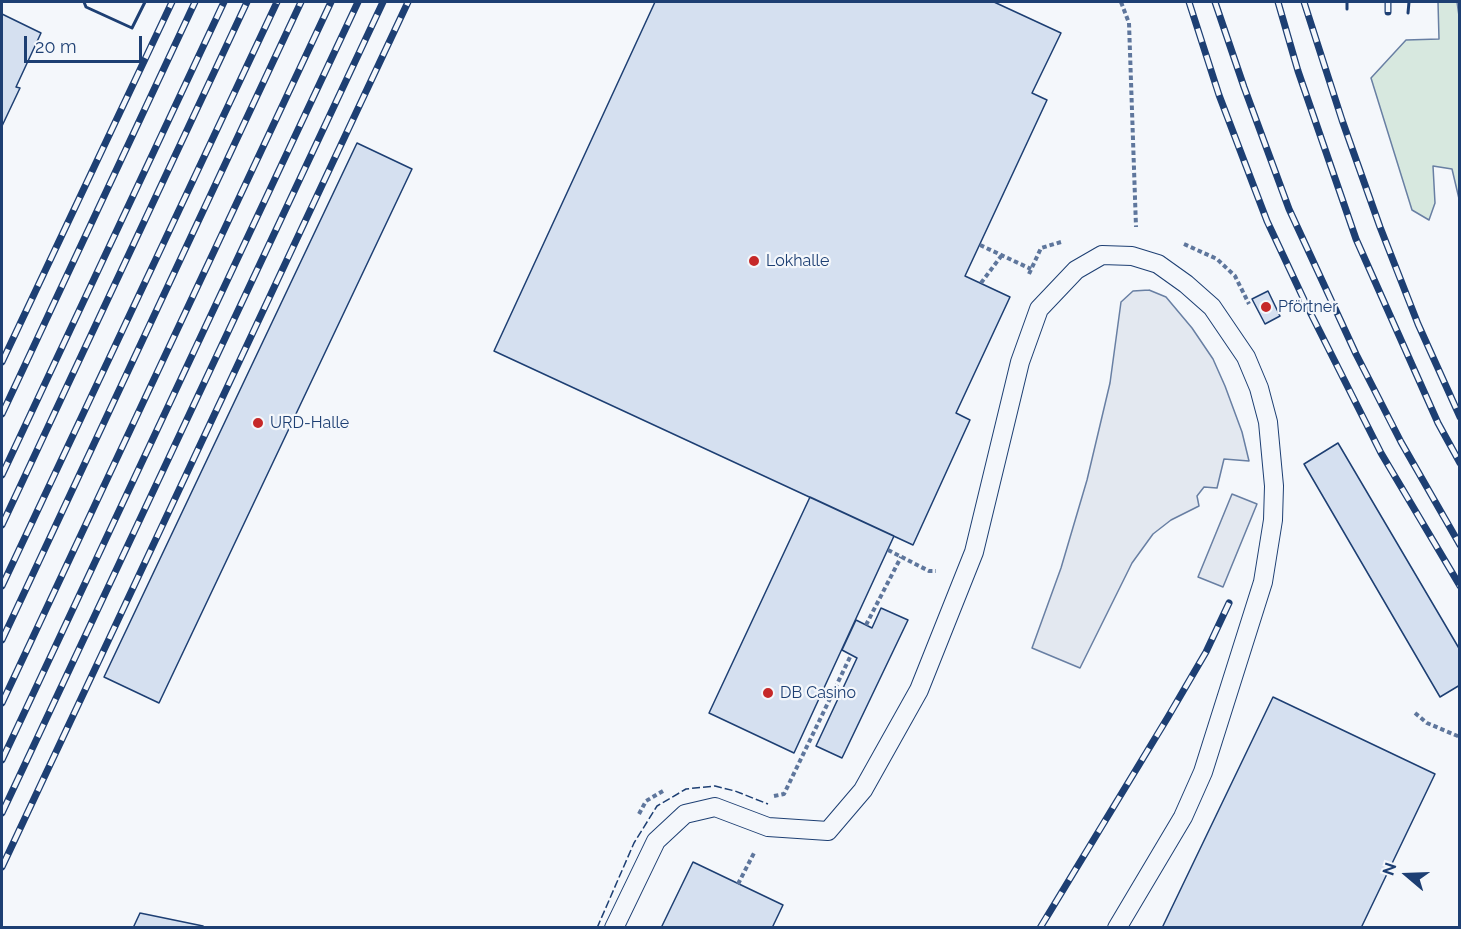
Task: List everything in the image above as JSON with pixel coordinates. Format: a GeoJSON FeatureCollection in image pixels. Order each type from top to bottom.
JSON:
{"type":"FeatureCollection","features":[{"type":"Feature","properties":{"kind":"lane"},"geometry":{"type":"LineString","coordinates":[[614,927],[656,842],[685,814],[715,807],[768,827],[828,831],[862,790],[919,690],[974,552],[1020,362],[1039,309],[1076,270],[1101,255],[1132,256],[1158,264],[1212,307],[1246,357],[1259,388],[1268,422],[1274,486],[1273,519],[1263,582],[1203,772],[1183,817],[1117,927]]}},
{"type":"Feature","properties":{"kind":"path"},"geometry":{"type":"LineString","coordinates":[[1121,2],[1129,23],[1136,228]]}},
{"type":"Feature","properties":{"kind":"path"},"geometry":{"type":"LineString","coordinates":[[980,245],[1031,269]]}},
{"type":"Feature","properties":{"kind":"path"},"geometry":{"type":"LineString","coordinates":[[981,283],[1002,255]]}},
{"type":"Feature","properties":{"kind":"path"},"geometry":{"type":"LineString","coordinates":[[866,625],[901,557]]}},
{"type":"Feature","properties":{"kind":"path"},"geometry":{"type":"LineString","coordinates":[[1415,713],[1427,723],[1460,737]]}},
{"type":"Feature","properties":{"kind":"shaded area"},"geometry":{"type":"Polygon","coordinates":[[[1438,2],[1457,2],[1459,16],[1460,203],[1452,169],[1433,166],[1435,203],[1429,220],[1412,210],[1371,78],[1406,40],[1439,39],[1438,2]]]}},
{"type":"Feature","properties":{"kind":"shaded area"},"geometry":{"type":"Polygon","coordinates":[[[1149,290],[1166,297],[1192,328],[1213,359],[1242,432],[1249,461],[1224,459],[1217,488],[1204,487],[1197,496],[1199,506],[1171,520],[1153,534],[1132,563],[1080,668],[1032,648],[1061,568],[1087,480],[1110,383],[1121,302],[1133,291],[1149,290]]]}},
{"type":"Feature","properties":{"kind":"shaded area"},"geometry":{"type":"Polygon","coordinates":[[[1232,494],[1257,504],[1223,587],[1198,577],[1232,494]]]}},
{"type":"Feature","properties":{"kind":"building","name":"Lokhalle"},"geometry":{"type":"Polygon","coordinates":[[[655,2],[994,2],[1061,33],[1032,93],[1047,100],[965,276],[1010,297],[956,413],[970,420],[913,545],[494,351],[655,2]]]}},
{"type":"Feature","properties":{"kind":"building"},"geometry":{"type":"Polygon","coordinates":[[[2,14],[41,33],[16,87],[20,88],[2,126],[2,14]]]}},
{"type":"Feature","properties":{"kind":"building","name":"URD-Halle"},"geometry":{"type":"Polygon","coordinates":[[[357,143],[412,169],[159,703],[104,677],[357,143]]]}},
{"type":"Feature","properties":{"kind":"building","name":"Pförtner"},"geometry":{"type":"Polygon","coordinates":[[[1268,291],[1280,316],[1265,324],[1252,299],[1268,291]]]}},
{"type":"Feature","properties":{"kind":"building"},"geometry":{"type":"Polygon","coordinates":[[[1338,443],[1460,650],[1460,685],[1440,697],[1304,464],[1338,443]]]}},
{"type":"Feature","properties":{"kind":"building"},"geometry":{"type":"Polygon","coordinates":[[[810,497],[894,536],[794,753],[709,713],[810,497]]]}},
{"type":"Feature","properties":{"kind":"building"},"geometry":{"type":"Polygon","coordinates":[[[881,608],[908,620],[842,758],[816,746],[857,658],[842,650],[856,620],[872,628],[881,608]]]}},
{"type":"Feature","properties":{"kind":"building"},"geometry":{"type":"Polygon","coordinates":[[[1273,697],[1435,774],[1361,928],[1162,928],[1273,697]]]}},
{"type":"Feature","properties":{"kind":"building"},"geometry":{"type":"Polygon","coordinates":[[[693,862],[783,905],[772,928],[661,928],[693,862]]]}},
{"type":"Feature","properties":{"kind":"building"},"geometry":{"type":"Polygon","coordinates":[[[140,913],[203,926],[205,928],[133,928],[140,913]]]}},
{"type":"Feature","properties":{"kind":"railway"},"geometry":{"type":"LineString","coordinates":[[2,362],[172,2]]}},
{"type":"Feature","properties":{"kind":"railway"},"geometry":{"type":"LineString","coordinates":[[2,414],[195,2]]}},
{"type":"Feature","properties":{"kind":"railway"},"geometry":{"type":"LineString","coordinates":[[2,475],[224,2]]}},
{"type":"Feature","properties":{"kind":"railway"},"geometry":{"type":"LineString","coordinates":[[2,525],[247,2]]}},
{"type":"Feature","properties":{"kind":"railway"},"geometry":{"type":"LineString","coordinates":[[2,586],[277,2]]}},
{"type":"Feature","properties":{"kind":"railway"},"geometry":{"type":"LineString","coordinates":[[2,640],[301,2]]}},
{"type":"Feature","properties":{"kind":"railway"},"geometry":{"type":"LineString","coordinates":[[2,703],[331,2]]}},
{"type":"Feature","properties":{"kind":"railway"},"geometry":{"type":"LineString","coordinates":[[2,760],[358,2]]}},
{"type":"Feature","properties":{"kind":"railway"},"geometry":{"type":"LineString","coordinates":[[2,813],[383,2]]}},
{"type":"Feature","properties":{"kind":"railway"},"geometry":{"type":"LineString","coordinates":[[2,867],[408,2]]}},
{"type":"Feature","properties":{"kind":"railway"},"geometry":{"type":"LineString","coordinates":[[1189,2],[1219,95],[1267,221],[1381,453],[1460,586]]}},
{"type":"Feature","properties":{"kind":"railway"},"geometry":{"type":"LineString","coordinates":[[1215,2],[1289,209],[1356,354],[1401,442],[1460,545]]}},
{"type":"Feature","properties":{"kind":"railway"},"geometry":{"type":"LineString","coordinates":[[1278,2],[1298,71],[1356,239],[1438,423],[1460,463]]}},
{"type":"Feature","properties":{"kind":"railway"},"geometry":{"type":"LineString","coordinates":[[1304,2],[1380,227],[1418,324],[1460,417]]}},
{"type":"Feature","properties":{"kind":"railway"},"geometry":{"type":"LineString","coordinates":[[1388,2],[1388,12]]}},
{"type":"Feature","properties":{"kind":"railway"},"geometry":{"type":"LineString","coordinates":[[1040,928],[1206,652],[1229,603]]}},
{"type":"Feature","properties":{"kind":"fence"},"geometry":{"type":"LineString","coordinates":[[597,928],[634,843],[657,806],[686,789],[715,786],[768,804]]}},
{"type":"Feature","properties":{"kind":"wall"},"geometry":{"type":"LineString","coordinates":[[84,2],[86,7],[132,28],[145,2]]}},
{"type":"Feature","properties":{"kind":"wall"},"geometry":{"type":"LineString","coordinates":[[1347,2],[1347,9]]}},
{"type":"Feature","properties":{"kind":"wall"},"geometry":{"type":"LineString","coordinates":[[1408,13],[1409,2]]}},
{"type":"Feature","properties":{"kind":"place","name":"Lokhalle"},"geometry":{"type":"Point","coordinates":[754,261]}},
{"type":"Feature","properties":{"kind":"place","name":"Pförtner"},"geometry":{"type":"Point","coordinates":[1266,307]}},
{"type":"Feature","properties":{"kind":"place","name":"URD-Halle"},"geometry":{"type":"Point","coordinates":[258,423]}},
{"type":"Feature","properties":{"kind":"place","name":"DB Casino"},"geometry":{"type":"Point","coordinates":[768,693]}}]}
